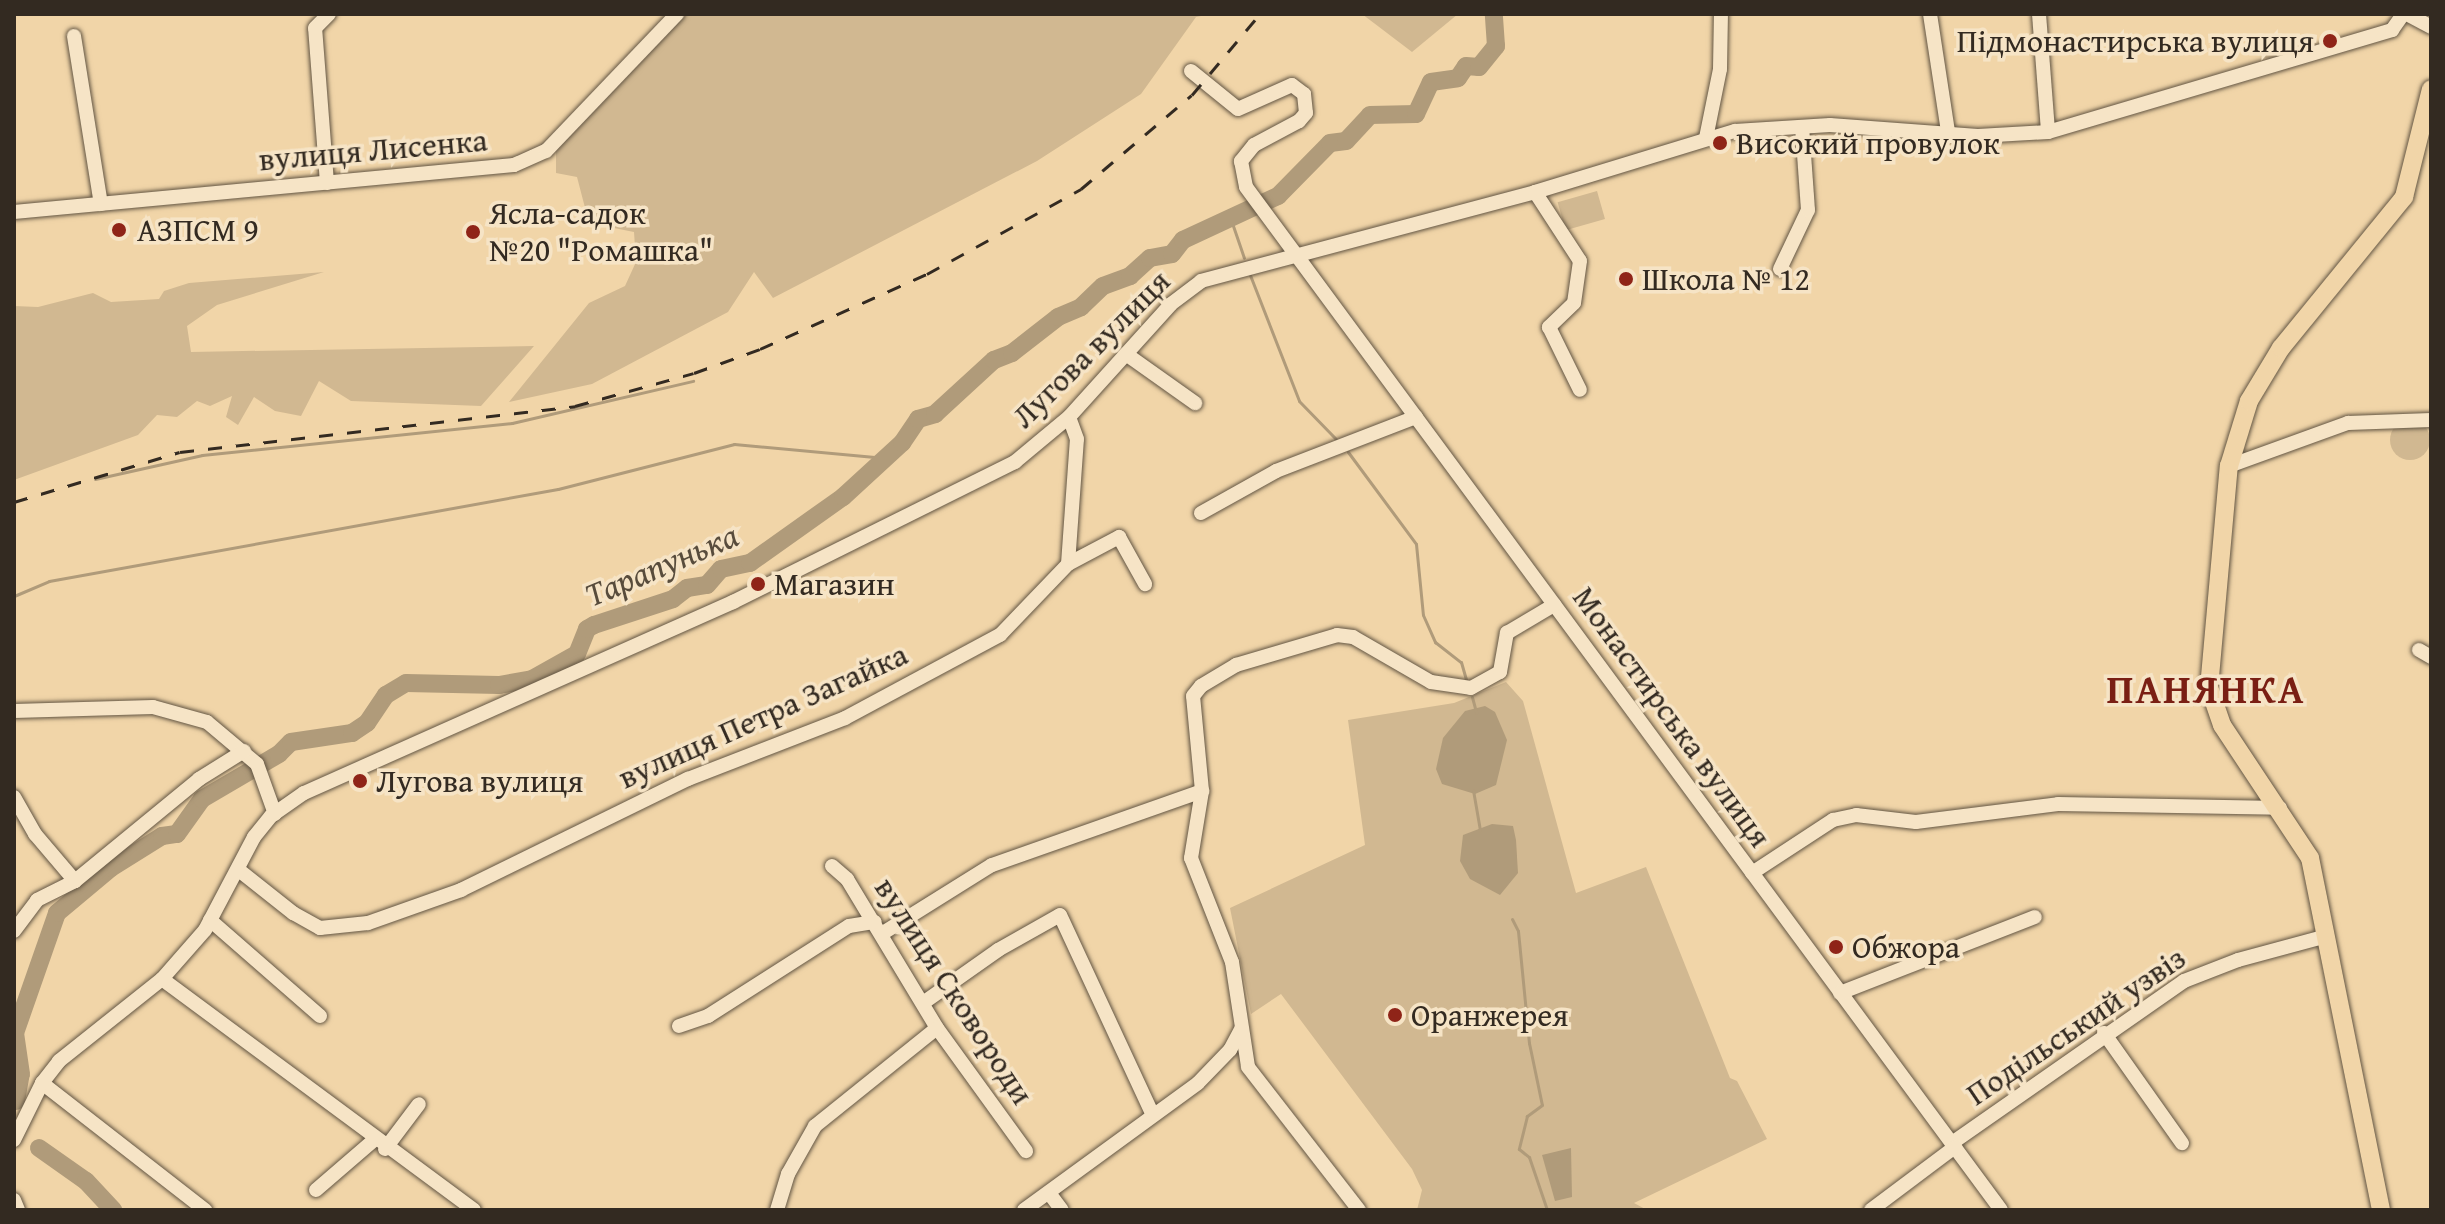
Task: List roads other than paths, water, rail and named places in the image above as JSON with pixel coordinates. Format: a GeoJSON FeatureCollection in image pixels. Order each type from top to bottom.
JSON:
{"type":"FeatureCollection","features":[{"type":"Feature","properties":{"kind":"main road"},"geometry":{"type":"LineString","coordinates":[[2381,1210],[2310,858],[2280,808],[2222,725],[2209,688],[2229,466],[2249,401],[2281,348],[2404,197],[2431,89]]}},
{"type":"Feature","properties":{"kind":"street"},"geometry":{"type":"LineString","coordinates":[[327,183],[315,28],[329,14]]}},
{"type":"Feature","properties":{"kind":"street","name":"вулиця Лисенка"},"geometry":{"type":"LineString","coordinates":[[14,212],[514,165],[546,151],[677,14]]}},
{"type":"Feature","properties":{"kind":"street"},"geometry":{"type":"LineString","coordinates":[[1706,138],[1720,69],[1721,14]]}},
{"type":"Feature","properties":{"kind":"street"},"geometry":{"type":"LineString","coordinates":[[1930,14],[1948,132]]}},
{"type":"Feature","properties":{"kind":"street"},"geometry":{"type":"LineString","coordinates":[[2039,14],[2048,132]]}},
{"type":"Feature","properties":{"kind":"street"},"geometry":{"type":"LineString","coordinates":[[1298,257],[1535,192],[1735,131],[1802,127],[2048,132],[2392,30],[2405,14],[2431,27]]}},
{"type":"Feature","properties":{"kind":"street"},"geometry":{"type":"LineString","coordinates":[[74,36],[101,204]]}},
{"type":"Feature","properties":{"kind":"street","name":"Монастирська вулиця"},"geometry":{"type":"LineString","coordinates":[[1191,71],[1238,109],[1292,85],[1304,94],[1306,113],[1299,121],[1254,145],[1241,161],[1250,192],[2001,1210]]}},
{"type":"Feature","properties":{"kind":"street"},"geometry":{"type":"LineString","coordinates":[[1780,269],[1808,210],[1802,127]]}},
{"type":"Feature","properties":{"kind":"street"},"geometry":{"type":"LineString","coordinates":[[1535,192],[1580,261],[1574,303],[1549,327],[1580,390]]}},
{"type":"Feature","properties":{"kind":"street","name":"Лугова вулиця"},"geometry":{"type":"LineString","coordinates":[[14,1140],[42,1083],[91,1032],[162,979],[210,920],[240,871],[254,837],[275,814],[304,793],[935,506],[1015,462],[1069,417],[1171,304],[1201,281],[1298,257]]}},
{"type":"Feature","properties":{"kind":"street"},"geometry":{"type":"LineString","coordinates":[[1126,354],[1195,403]]}},
{"type":"Feature","properties":{"kind":"street"},"geometry":{"type":"LineString","coordinates":[[1068,564],[1077,439],[1069,417]]}},
{"type":"Feature","properties":{"kind":"street"},"geometry":{"type":"LineString","coordinates":[[1201,513],[1276,471],[1416,417]]}},
{"type":"Feature","properties":{"kind":"street"},"geometry":{"type":"LineString","coordinates":[[2229,466],[2348,423],[2431,420]]}},
{"type":"Feature","properties":{"kind":"street","name":"вулиця Петра Загайка"},"geometry":{"type":"LineString","coordinates":[[240,871],[293,913],[334,929],[368,923],[461,890],[688,779],[845,718],[1000,635],[1068,564],[1119,537],[1145,584]]}},
{"type":"Feature","properties":{"kind":"street"},"geometry":{"type":"LineString","coordinates":[[1359,1210],[1248,1067],[1232,962],[1191,858],[1202,791],[1193,696],[1201,686],[1236,665],[1337,635],[1353,637],[1431,682],[1471,688],[1500,672],[1507,633],[1554,605]]}},
{"type":"Feature","properties":{"kind":"street"},"geometry":{"type":"LineString","coordinates":[[14,711],[153,707],[207,722],[257,764],[275,814]]}},
{"type":"Feature","properties":{"kind":"street"},"geometry":{"type":"LineString","coordinates":[[14,931],[37,900],[75,881],[199,779],[244,751]]}},
{"type":"Feature","properties":{"kind":"street"},"geometry":{"type":"LineString","coordinates":[[679,1026],[708,1016],[849,926],[879,928],[992,865],[1202,791]]}},
{"type":"Feature","properties":{"kind":"street"},"geometry":{"type":"LineString","coordinates":[[14,797],[35,834],[75,881]]}},
{"type":"Feature","properties":{"kind":"street"},"geometry":{"type":"LineString","coordinates":[[1752,873],[1833,820],[1856,815],[1916,822],[2058,804],[2280,808]]}},
{"type":"Feature","properties":{"kind":"street","name":"вулиця Сковороди"},"geometry":{"type":"LineString","coordinates":[[832,866],[847,879],[937,1028],[1026,1151]]}},
{"type":"Feature","properties":{"kind":"street"},"geometry":{"type":"LineString","coordinates":[[923,1003],[998,950],[1060,915],[1152,1113]]}},
{"type":"Feature","properties":{"kind":"street"},"geometry":{"type":"LineString","coordinates":[[1840,993],[2035,917]]}},
{"type":"Feature","properties":{"kind":"street"},"geometry":{"type":"LineString","coordinates":[[210,920],[320,1016]]}},
{"type":"Feature","properties":{"kind":"street","name":"Подільський узвіз"},"geometry":{"type":"LineString","coordinates":[[1871,1210],[2104,1033],[2203,972],[2327,936]]}},
{"type":"Feature","properties":{"kind":"street"},"geometry":{"type":"LineString","coordinates":[[162,979],[379,1144],[474,1210]]}},
{"type":"Feature","properties":{"kind":"street"},"geometry":{"type":"LineString","coordinates":[[777,1210],[788,1174],[815,1126],[937,1028]]}},
{"type":"Feature","properties":{"kind":"street"},"geometry":{"type":"LineString","coordinates":[[1024,1210],[1214,1070],[1241,1029]]}},
{"type":"Feature","properties":{"kind":"street"},"geometry":{"type":"LineString","coordinates":[[2104,1033],[2182,1143]]}},
{"type":"Feature","properties":{"kind":"street"},"geometry":{"type":"LineString","coordinates":[[42,1083],[205,1210]]}},
{"type":"Feature","properties":{"kind":"street"},"geometry":{"type":"LineString","coordinates":[[316,1190],[379,1144],[419,1104]]}},
{"type":"Feature","properties":{"kind":"street"},"geometry":{"type":"LineString","coordinates":[[1049,1193],[1062,1210]]}},
{"type":"Feature","properties":{"kind":"street"},"geometry":{"type":"LineString","coordinates":[[14,1200],[18,1210]]}},
{"type":"Feature","properties":{"kind":"waterway","name":"Тарапунька"},"geometry":{"type":"LineString","coordinates":[[16,1101],[21,1074],[15,1033],[57,913],[111,868],[162,836],[177,834],[202,799],[279,754],[291,742],[352,733],[367,723],[386,695],[406,683],[499,685],[532,679],[577,654],[587,629],[594,625],[673,599],[687,588],[707,585],[721,569],[750,563],[843,497],[902,443],[918,419],[935,414],[994,360],[1012,353],[1058,317],[1081,307],[1103,286],[1130,276],[1150,258],[1172,254],[1183,240],[1278,196],[1330,143],[1346,141],[1370,115],[1416,114],[1431,82],[1458,78],[1466,66],[1479,67],[1496,46],[1494,14]]}},
{"type":"Feature","properties":{"kind":"waterway","name":"Тарапунька"},"geometry":{"type":"LineString","coordinates":[[1230,217],[1244,258]]}},
{"type":"Feature","properties":{"kind":"waterway","name":"Тарапунька"},"geometry":{"type":"LineString","coordinates":[[1250,275],[1299,401],[1336,439]]}},
{"type":"Feature","properties":{"kind":"waterway"},"geometry":{"type":"LineString","coordinates":[[95,479],[202,455],[512,423],[693,381]]}},
{"type":"Feature","properties":{"kind":"waterway","name":"Тарапунька"},"geometry":{"type":"LineString","coordinates":[[14,596],[49,581],[558,489],[734,444],[885,458]]}},
{"type":"Feature","properties":{"kind":"waterway","name":"Тарапунька"},"geometry":{"type":"LineString","coordinates":[[1348,452],[1416,544],[1423,615],[1435,642],[1461,662],[1466,680]]}},
{"type":"Feature","properties":{"kind":"waterway","name":"Тарапунька"},"geometry":{"type":"LineString","coordinates":[[1472,697],[1476,712]]}},
{"type":"Feature","properties":{"kind":"waterway","name":"Тарапунька"},"geometry":{"type":"LineString","coordinates":[[1473,790],[1480,830]]}},
{"type":"Feature","properties":{"kind":"waterway","name":"Тарапунька"},"geometry":{"type":"LineString","coordinates":[[1512,919],[1518,931],[1529,1043],[1542,1105],[1527,1116],[1519,1149],[1529,1157],[1547,1210]]}},
{"type":"Feature","properties":{"kind":"waterway","name":"Тарапунька"},"geometry":{"type":"LineString","coordinates":[[39,1148],[86,1181],[113,1210]]}},
{"type":"Feature","properties":{"kind":"railway"},"geometry":{"type":"LineString","coordinates":[[14,502],[180,452],[575,406],[694,373],[760,349],[927,274],[1081,189],[1192,95],[1260,14]]}},
{"type":"Feature","properties":{"kind":"place","name":"Підмонастирська вулиця"},"geometry":{"type":"Point","coordinates":[2330,41]}},
{"type":"Feature","properties":{"kind":"place","name":"Високий провулок"},"geometry":{"type":"Point","coordinates":[1720,143]}},
{"type":"Feature","properties":{"kind":"place","name":"АЗПСМ 9"},"geometry":{"type":"Point","coordinates":[119,230]}},
{"type":"Feature","properties":{"kind":"place","name":"Ясла-садок №20 \"Ромашка\""},"geometry":{"type":"Point","coordinates":[473,232]}},
{"type":"Feature","properties":{"kind":"place","name":"Школа № 12"},"geometry":{"type":"Point","coordinates":[1626,279]}},
{"type":"Feature","properties":{"kind":"place","name":"Магазин"},"geometry":{"type":"Point","coordinates":[758,584]}},
{"type":"Feature","properties":{"kind":"place","name":"Лугова вулиця"},"geometry":{"type":"Point","coordinates":[360,781]}},
{"type":"Feature","properties":{"kind":"place","name":"Обжора"},"geometry":{"type":"Point","coordinates":[1836,947]}},
{"type":"Feature","properties":{"kind":"place","name":"Оранжерея"},"geometry":{"type":"Point","coordinates":[1395,1015]}},
{"type":"Feature","properties":{"kind":"district","name":"ПАНЯНКА"},"geometry":{"type":"Point","coordinates":[2206,689]}}]}
